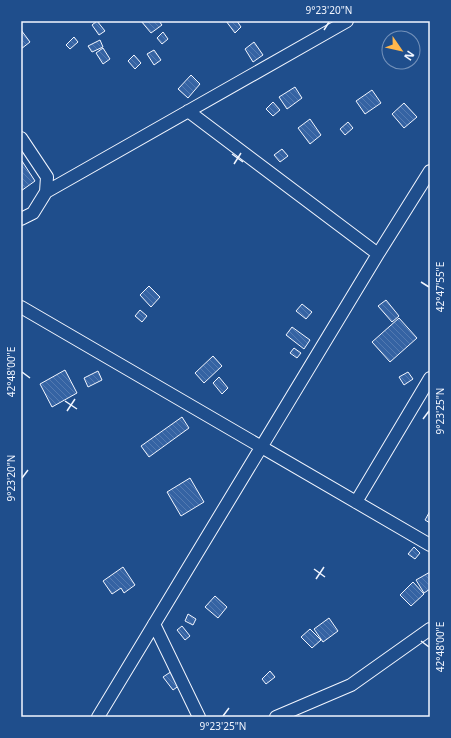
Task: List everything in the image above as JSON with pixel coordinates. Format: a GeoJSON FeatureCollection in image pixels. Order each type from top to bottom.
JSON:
{"type":"FeatureCollection","features":[{"type":"Feature","properties":{"kind":"street"},"geometry":{"type":"LineString","coordinates":[[46,192],[347,21]]}},
{"type":"Feature","properties":{"kind":"street"},"geometry":{"type":"LineString","coordinates":[[188,111],[378,254]]}},
{"type":"Feature","properties":{"kind":"street"},"geometry":{"type":"LineString","coordinates":[[21,138],[47,177],[46,192],[33,213],[21,220]]}},
{"type":"Feature","properties":{"kind":"street"},"geometry":{"type":"LineString","coordinates":[[98,717],[378,254],[430,171]]}},
{"type":"Feature","properties":{"kind":"street"},"geometry":{"type":"LineString","coordinates":[[21,307],[430,545]]}},
{"type":"Feature","properties":{"kind":"street"},"geometry":{"type":"LineString","coordinates":[[356,502],[430,378]]}},
{"type":"Feature","properties":{"kind":"street"},"geometry":{"type":"LineString","coordinates":[[154,624],[199,717]]}},
{"type":"Feature","properties":{"kind":"street"},"geometry":{"type":"LineString","coordinates":[[276,717],[351,685],[430,629]]}},
{"type":"Feature","properties":{"kind":"building"},"geometry":{"type":"Polygon","coordinates":[[[97,21],[105,31],[99,35],[92,25],[97,21]]]}},
{"type":"Feature","properties":{"kind":"building"},"geometry":{"type":"Polygon","coordinates":[[[141,21],[159,21],[162,25],[151,33],[141,21]]]}},
{"type":"Feature","properties":{"kind":"building"},"geometry":{"type":"Polygon","coordinates":[[[226,21],[237,21],[241,27],[235,33],[226,21]]]}},
{"type":"Feature","properties":{"kind":"building"},"geometry":{"type":"Polygon","coordinates":[[[21,30],[30,42],[21,49],[21,30]]]}},
{"type":"Feature","properties":{"kind":"building"},"geometry":{"type":"Polygon","coordinates":[[[163,32],[168,39],[162,44],[157,38],[163,32]]]}},
{"type":"Feature","properties":{"kind":"building"},"geometry":{"type":"Polygon","coordinates":[[[74,37],[78,42],[70,49],[66,45],[74,37]]]}},
{"type":"Feature","properties":{"kind":"building"},"geometry":{"type":"Polygon","coordinates":[[[100,40],[103,47],[92,52],[88,46],[100,40]]]}},
{"type":"Feature","properties":{"kind":"building"},"geometry":{"type":"Polygon","coordinates":[[[254,42],[263,55],[253,62],[245,49],[254,42]]]}},
{"type":"Feature","properties":{"kind":"building"},"geometry":{"type":"Polygon","coordinates":[[[103,48],[110,59],[103,64],[96,53],[103,48]]]}},
{"type":"Feature","properties":{"kind":"building"},"geometry":{"type":"Polygon","coordinates":[[[154,50],[161,60],[154,65],[147,54],[154,50]]]}},
{"type":"Feature","properties":{"kind":"building"},"geometry":{"type":"Polygon","coordinates":[[[134,55],[141,63],[135,69],[128,61],[134,55]]]}},
{"type":"Feature","properties":{"kind":"building"},"geometry":{"type":"Polygon","coordinates":[[[191,75],[200,84],[188,98],[178,89],[191,75]]]}},
{"type":"Feature","properties":{"kind":"building"},"geometry":{"type":"Polygon","coordinates":[[[295,87],[302,98],[287,109],[279,97],[295,87]]]}},
{"type":"Feature","properties":{"kind":"building"},"geometry":{"type":"Polygon","coordinates":[[[372,90],[381,103],[365,114],[356,101],[372,90]]]}},
{"type":"Feature","properties":{"kind":"building"},"geometry":{"type":"Polygon","coordinates":[[[273,102],[280,110],[273,116],[266,109],[273,102]]]}},
{"type":"Feature","properties":{"kind":"building"},"geometry":{"type":"Polygon","coordinates":[[[404,103],[417,117],[404,128],[392,114],[404,103]]]}},
{"type":"Feature","properties":{"kind":"building"},"geometry":{"type":"Polygon","coordinates":[[[310,119],[321,135],[310,144],[298,128],[310,119]]]}},
{"type":"Feature","properties":{"kind":"building"},"geometry":{"type":"Polygon","coordinates":[[[348,122],[353,128],[345,135],[340,129],[348,122]]]}},
{"type":"Feature","properties":{"kind":"building"},"geometry":{"type":"Polygon","coordinates":[[[282,149],[288,156],[280,162],[274,155],[282,149]]]}},
{"type":"Feature","properties":{"kind":"building"},"geometry":{"type":"Polygon","coordinates":[[[22,161],[35,181],[21,191],[21,162],[22,161]]]}},
{"type":"Feature","properties":{"kind":"building"},"geometry":{"type":"Polygon","coordinates":[[[149,286],[160,297],[151,307],[140,295],[149,286]]]}},
{"type":"Feature","properties":{"kind":"building"},"geometry":{"type":"Polygon","coordinates":[[[386,300],[399,316],[392,322],[378,306],[386,300]]]}},
{"type":"Feature","properties":{"kind":"building"},"geometry":{"type":"Polygon","coordinates":[[[302,304],[312,312],[306,319],[296,311],[302,304]]]}},
{"type":"Feature","properties":{"kind":"building"},"geometry":{"type":"Polygon","coordinates":[[[140,310],[147,316],[142,322],[135,316],[140,310]]]}},
{"type":"Feature","properties":{"kind":"building"},"geometry":{"type":"Polygon","coordinates":[[[399,318],[417,338],[390,362],[372,342],[399,318]]]}},
{"type":"Feature","properties":{"kind":"building"},"geometry":{"type":"Polygon","coordinates":[[[292,327],[310,340],[304,349],[286,335],[292,327]]]}},
{"type":"Feature","properties":{"kind":"building"},"geometry":{"type":"Polygon","coordinates":[[[294,348],[301,353],[297,358],[290,353],[294,348]]]}},
{"type":"Feature","properties":{"kind":"building"},"geometry":{"type":"Polygon","coordinates":[[[213,356],[222,366],[204,383],[195,373],[213,356]]]}},
{"type":"Feature","properties":{"kind":"building"},"geometry":{"type":"Polygon","coordinates":[[[65,370],[77,393],[52,407],[40,384],[65,370]]]}},
{"type":"Feature","properties":{"kind":"building"},"geometry":{"type":"Polygon","coordinates":[[[98,371],[102,380],[88,387],[84,378],[98,371]]]}},
{"type":"Feature","properties":{"kind":"building"},"geometry":{"type":"Polygon","coordinates":[[[408,372],[413,379],[404,385],[399,377],[408,372]]]}},
{"type":"Feature","properties":{"kind":"building"},"geometry":{"type":"Polygon","coordinates":[[[219,377],[228,388],[222,394],[213,383],[219,377]]]}},
{"type":"Feature","properties":{"kind":"building"},"geometry":{"type":"Polygon","coordinates":[[[182,417],[189,428],[149,457],[141,446],[182,417]]]}},
{"type":"Feature","properties":{"kind":"building"},"geometry":{"type":"Polygon","coordinates":[[[190,478],[204,502],[181,516],[167,492],[190,478]]]}},
{"type":"Feature","properties":{"kind":"building"},"geometry":{"type":"Polygon","coordinates":[[[430,511],[430,523],[425,520],[430,511]]]}},
{"type":"Feature","properties":{"kind":"building"},"geometry":{"type":"Polygon","coordinates":[[[414,547],[420,553],[415,559],[408,554],[414,547]]]}},
{"type":"Feature","properties":{"kind":"building"},"geometry":{"type":"Polygon","coordinates":[[[123,567],[135,585],[124,593],[121,588],[112,594],[103,581],[123,567]]]}},
{"type":"Feature","properties":{"kind":"building"},"geometry":{"type":"Polygon","coordinates":[[[430,572],[430,589],[424,593],[416,580],[430,572]]]}},
{"type":"Feature","properties":{"kind":"building"},"geometry":{"type":"Polygon","coordinates":[[[413,582],[424,594],[411,606],[400,595],[413,582]]]}},
{"type":"Feature","properties":{"kind":"building"},"geometry":{"type":"Polygon","coordinates":[[[215,596],[227,607],[218,618],[205,607],[215,596]]]}},
{"type":"Feature","properties":{"kind":"building"},"geometry":{"type":"Polygon","coordinates":[[[188,614],[196,619],[193,625],[185,621],[188,614]]]}},
{"type":"Feature","properties":{"kind":"building"},"geometry":{"type":"Polygon","coordinates":[[[329,618],[338,631],[323,642],[314,629],[329,618]]]}},
{"type":"Feature","properties":{"kind":"building"},"geometry":{"type":"Polygon","coordinates":[[[182,626],[190,636],[185,640],[177,630],[182,626]]]}},
{"type":"Feature","properties":{"kind":"building"},"geometry":{"type":"Polygon","coordinates":[[[310,629],[321,640],[312,648],[301,637],[310,629]]]}},
{"type":"Feature","properties":{"kind":"building"},"geometry":{"type":"Polygon","coordinates":[[[175,669],[184,682],[173,690],[163,677],[175,669]]]}},
{"type":"Feature","properties":{"kind":"building"},"geometry":{"type":"Polygon","coordinates":[[[270,671],[275,677],[266,684],[262,679],[270,671]]]}}]}
